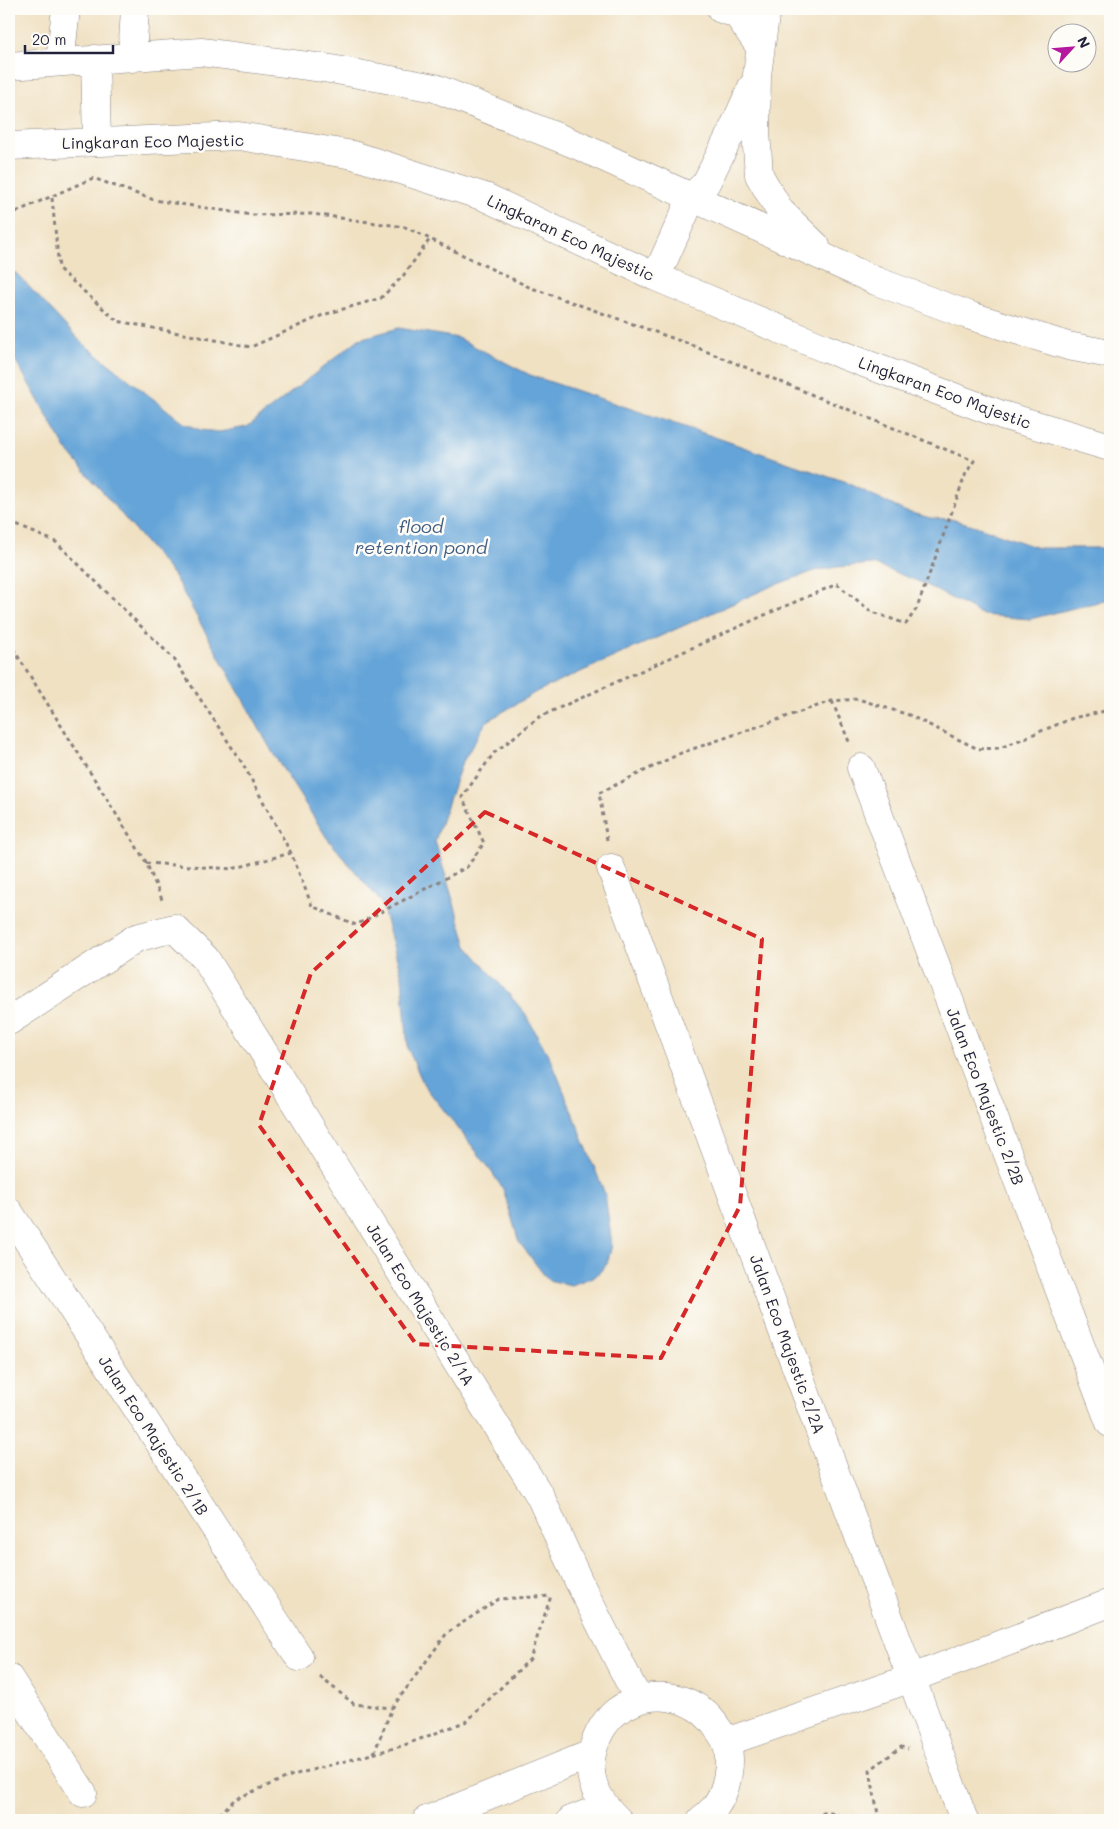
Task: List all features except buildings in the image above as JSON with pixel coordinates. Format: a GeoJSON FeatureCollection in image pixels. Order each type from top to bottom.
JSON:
{"type":"FeatureCollection","features":[{"type":"Feature","properties":{"kind":"street"},"geometry":{"type":"LineString","coordinates":[[60,62],[66,9]]}},
{"type":"Feature","properties":{"kind":"street"},"geometry":{"type":"LineString","coordinates":[[132,58],[135,9]]}},
{"type":"Feature","properties":{"kind":"street"},"geometry":{"type":"LineString","coordinates":[[721,9],[737,14],[760,47]]}},
{"type":"Feature","properties":{"kind":"street"},"geometry":{"type":"LineString","coordinates":[[766,9],[757,75],[756,132],[759,176],[780,211],[829,260]]}},
{"type":"Feature","properties":{"kind":"street"},"geometry":{"type":"LineString","coordinates":[[9,66],[201,52],[331,69],[435,88],[577,145],[876,281],[972,316],[1068,346],[1110,354]]}},
{"type":"Feature","properties":{"kind":"street"},"geometry":{"type":"LineString","coordinates":[[95,59],[97,142]]}},
{"type":"Feature","properties":{"kind":"street"},"geometry":{"type":"LineString","coordinates":[[656,277],[692,198],[706,183],[757,75]]}},
{"type":"Feature","properties":{"kind":"street","name":"Lingkaran Eco Majestic"},"geometry":{"type":"LineString","coordinates":[[9,146],[239,136],[353,155],[485,197],[656,277],[824,348],[993,412],[1110,446]]}},
{"type":"Feature","properties":{"kind":"street","name":"Jalan Eco Majestic 2/2B"},"geometry":{"type":"LineString","coordinates":[[861,768],[1110,1423]]}},
{"type":"Feature","properties":{"kind":"street","name":"Jalan Eco Majestic 2/2A"},"geometry":{"type":"LineString","coordinates":[[611,868],[964,1820]]}},
{"type":"Feature","properties":{"kind":"street"},"geometry":{"type":"LineString","coordinates":[[9,1021],[136,938],[174,928]]}},
{"type":"Feature","properties":{"kind":"street","name":"Jalan Eco Majestic 2/1A"},"geometry":{"type":"LineString","coordinates":[[174,928],[206,958],[535,1487],[579,1582],[638,1699]]}},
{"type":"Feature","properties":{"kind":"street","name":"Jalan Eco Majestic 2/1B"},"geometry":{"type":"LineString","coordinates":[[9,1212],[299,1657]]}},
{"type":"Feature","properties":{"kind":"street"},"geometry":{"type":"LineString","coordinates":[[726,1742],[912,1678],[1110,1603]]}},
{"type":"Feature","properties":{"kind":"street"},"geometry":{"type":"LineString","coordinates":[[9,1678],[82,1793]]}},
{"type":"Feature","properties":{"kind":"street"},"geometry":{"type":"LineString","coordinates":[[571,1820],[611,1813],[595,1790],[591,1772],[591,1754],[597,1736],[607,1720],[621,1707],[638,1699],[666,1696],[680,1699],[699,1708],[714,1722],[726,1742],[729,1763],[726,1786],[716,1806],[702,1820]]}},
{"type":"Feature","properties":{"kind":"street"},"geometry":{"type":"LineString","coordinates":[[427,1820],[591,1754]]}},
{"type":"Feature","properties":{"kind":"path"},"geometry":{"type":"LineString","coordinates":[[9,215],[93,178],[154,200],[252,214],[312,214],[405,227],[529,287],[686,343],[974,461],[966,473],[917,608],[906,624],[872,612],[837,584],[539,717],[494,754],[462,796],[484,843],[467,867],[356,925],[312,906],[291,852],[244,766],[174,659],[56,542],[9,522]]}},
{"type":"Feature","properties":{"kind":"path"},"geometry":{"type":"LineString","coordinates":[[52,197],[59,269],[117,321],[251,347],[323,315],[381,298],[403,276],[430,239]]}},
{"type":"Feature","properties":{"kind":"path"},"geometry":{"type":"LineString","coordinates":[[9,616],[14,650]]}},
{"type":"Feature","properties":{"kind":"path"},"geometry":{"type":"LineString","coordinates":[[9,642],[146,862],[174,928]]}},
{"type":"Feature","properties":{"kind":"path"},"geometry":{"type":"LineString","coordinates":[[611,868],[599,793],[681,753],[832,701],[858,699],[909,715],[978,749],[1000,748],[1073,718],[1110,710]]}},
{"type":"Feature","properties":{"kind":"path"},"geometry":{"type":"LineString","coordinates":[[832,701],[861,768]]}},
{"type":"Feature","properties":{"kind":"path"},"geometry":{"type":"LineString","coordinates":[[146,862],[232,869],[291,852]]}},
{"type":"Feature","properties":{"kind":"path"},"geometry":{"type":"LineString","coordinates":[[374,1753],[392,1708],[447,1633],[499,1598],[551,1596],[579,1582]]}},
{"type":"Feature","properties":{"kind":"path"},"geometry":{"type":"LineString","coordinates":[[214,1820],[235,1799],[293,1775],[402,1746],[467,1721],[530,1659],[551,1596]]}},
{"type":"Feature","properties":{"kind":"path"},"geometry":{"type":"LineString","coordinates":[[299,1657],[323,1681],[354,1704],[392,1708]]}},
{"type":"Feature","properties":{"kind":"path"},"geometry":{"type":"LineString","coordinates":[[879,1820],[870,1770],[901,1748],[940,1756]]}},
{"type":"Feature","properties":{"kind":"path"},"geometry":{"type":"LineString","coordinates":[[807,1820],[826,1812],[858,1820]]}},
{"type":"Feature","properties":{"kind":"highlighted area"},"geometry":{"type":"Polygon","coordinates":[[[485,812],[762,939],[740,1206],[661,1358],[416,1344],[259,1125],[311,973],[485,812]]]}},
{"type":"Feature","properties":{"kind":"water","name":"flood retention pond"},"geometry":{"type":"Polygon","coordinates":[[[9,272],[16,273],[81,342],[184,423],[201,430],[219,432],[247,427],[359,339],[399,328],[458,338],[530,375],[852,485],[904,511],[930,518],[951,519],[973,525],[1038,548],[1110,548],[1110,599],[1030,619],[983,615],[920,582],[873,564],[815,571],[772,586],[536,692],[486,722],[461,765],[435,841],[467,946],[525,1013],[552,1062],[605,1194],[612,1245],[607,1264],[596,1276],[571,1285],[548,1280],[519,1242],[503,1189],[487,1165],[424,1085],[408,1049],[402,977],[381,902],[327,838],[274,755],[174,576],[66,449],[9,349],[9,272]]]}}]}
